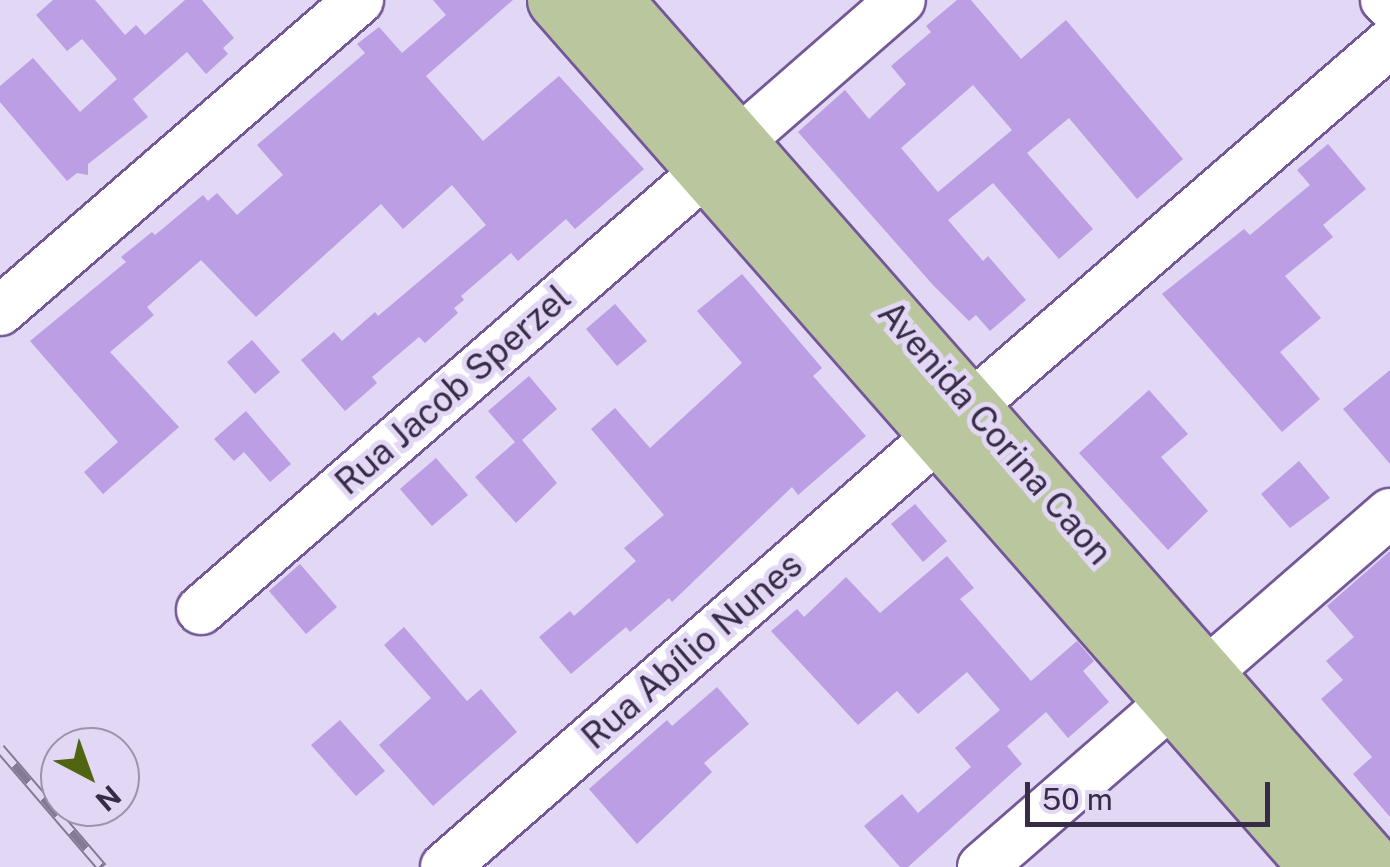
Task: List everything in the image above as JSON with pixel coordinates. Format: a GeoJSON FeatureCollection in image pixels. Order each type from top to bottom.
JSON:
{"type":"FeatureCollection","features":[{"type":"Feature","properties":{"kind":"main road","name":"Avenida Corina Caon"},"geometry":{"type":"LineString","coordinates":[[555,0],[722,156],[1189,688],[1376,867]]}},
{"type":"Feature","properties":{"kind":"main road","name":"Avenida Corina Caon"},"geometry":{"type":"LineString","coordinates":[[614,0],[722,156]]}},
{"type":"Feature","properties":{"kind":"main road","name":"Avenida Corina Caon"},"geometry":{"type":"LineString","coordinates":[[1189,688],[1317,867]]}},
{"type":"Feature","properties":{"kind":"street"},"geometry":{"type":"LineString","coordinates":[[0,311],[359,0]]}},
{"type":"Feature","properties":{"kind":"street","name":"Rua Jacob Sperzel"},"geometry":{"type":"LineString","coordinates":[[200,610],[901,0]]}},
{"type":"Feature","properties":{"kind":"street","name":"Rua Abílio Nunes"},"geometry":{"type":"LineString","coordinates":[[445,867],[1390,42]]}},
{"type":"Feature","properties":{"kind":"street"},"geometry":{"type":"LineString","coordinates":[[982,867],[1390,513]]}},
{"type":"Feature","properties":{"kind":"building"},"geometry":{"type":"Polygon","coordinates":[[[53,0],[95,0],[125,35],[136,25],[145,35],[185,0],[202,0],[234,38],[223,48],[228,54],[206,74],[187,52],[133,99],[148,117],[88,164],[88,175],[77,173],[67,181],[0,102],[0,86],[33,58],[80,112],[117,79],[82,39],[67,51],[36,15],[53,0]]]}},
{"type":"Feature","properties":{"kind":"building"},"geometry":{"type":"Polygon","coordinates":[[[433,0],[513,0],[426,76],[483,141],[559,76],[644,169],[575,229],[566,219],[518,261],[511,253],[461,296],[464,300],[454,308],[458,313],[425,343],[419,337],[372,377],[377,383],[345,411],[301,360],[334,332],[342,341],[375,312],[378,316],[486,225],[452,185],[403,229],[381,204],[256,317],[201,260],[147,307],[154,315],[110,352],[179,427],[103,494],[84,472],[118,442],[30,341],[126,262],[121,257],[203,195],[208,201],[217,193],[237,215],[283,175],[257,145],[365,53],[357,44],[379,27],[402,53],[446,15],[433,0]]]}},
{"type":"Feature","properties":{"kind":"building"},"geometry":{"type":"Polygon","coordinates":[[[957,0],[971,0],[1021,59],[1066,20],[1183,159],[1137,199],[1069,118],[1027,153],[1093,229],[1059,259],[993,183],[948,220],[983,261],[988,256],[1026,300],[990,331],[976,315],[969,321],[933,285],[798,132],[845,90],[869,119],[906,84],[891,66],[931,32],[926,26],[957,0]],[[973,85],[901,148],[938,192],[1012,130],[973,85]]]}},
{"type":"Feature","properties":{"kind":"building"},"geometry":{"type":"Polygon","coordinates":[[[1328,144],[1366,189],[1323,225],[1333,237],[1285,276],[1321,318],[1280,352],[1320,399],[1282,432],[1162,294],[1244,229],[1250,235],[1310,185],[1297,170],[1328,144]]]}},
{"type":"Feature","properties":{"kind":"building"},"geometry":{"type":"Polygon","coordinates":[[[742,274],[822,368],[813,376],[866,436],[798,495],[792,487],[672,602],[669,598],[630,632],[626,627],[571,674],[539,637],[570,611],[574,616],[636,561],[624,548],[664,515],[591,429],[615,408],[650,448],[742,363],[697,311],[742,274]]]}},
{"type":"Feature","properties":{"kind":"building"},"geometry":{"type":"Polygon","coordinates":[[[615,304],[647,341],[617,366],[586,329],[615,304]]]}},
{"type":"Feature","properties":{"kind":"building"},"geometry":{"type":"Polygon","coordinates":[[[252,340],[280,372],[255,394],[227,362],[252,340]]]}},
{"type":"Feature","properties":{"kind":"building"},"geometry":{"type":"Polygon","coordinates":[[[1390,370],[1390,464],[1343,409],[1390,370]]]}},
{"type":"Feature","properties":{"kind":"building"},"geometry":{"type":"Polygon","coordinates":[[[529,376],[557,409],[522,440],[557,483],[516,523],[475,477],[515,442],[488,411],[529,376]]]}},
{"type":"Feature","properties":{"kind":"building"},"geometry":{"type":"Polygon","coordinates":[[[1149,390],[1188,434],[1161,457],[1208,511],[1168,550],[1079,453],[1149,390]]]}},
{"type":"Feature","properties":{"kind":"building"},"geometry":{"type":"Polygon","coordinates":[[[246,411],[291,464],[270,482],[244,452],[234,461],[214,439],[246,411]]]}},
{"type":"Feature","properties":{"kind":"building"},"geometry":{"type":"Polygon","coordinates":[[[436,458],[468,495],[432,526],[400,489],[436,458]]]}},
{"type":"Feature","properties":{"kind":"building"},"geometry":{"type":"Polygon","coordinates":[[[1299,461],[1330,498],[1290,528],[1261,494],[1299,461]]]}},
{"type":"Feature","properties":{"kind":"building"},"geometry":{"type":"Polygon","coordinates":[[[915,504],[947,541],[923,562],[891,524],[915,504]]]}},
{"type":"Feature","properties":{"kind":"building"},"geometry":{"type":"Polygon","coordinates":[[[1390,551],[1390,817],[1353,774],[1372,757],[1321,699],[1343,680],[1326,661],[1354,637],[1327,606],[1390,551]]]}},
{"type":"Feature","properties":{"kind":"building"},"geometry":{"type":"Polygon","coordinates":[[[947,556],[974,588],[960,599],[1031,681],[1077,641],[1094,661],[1083,671],[1109,702],[1068,738],[1046,712],[1007,746],[1022,764],[908,867],[900,867],[864,826],[902,794],[918,813],[971,767],[955,748],[1000,710],[967,672],[918,714],[897,691],[858,725],[771,631],[797,609],[804,617],[846,577],[880,613],[947,556]]]}},
{"type":"Feature","properties":{"kind":"building"},"geometry":{"type":"Polygon","coordinates":[[[300,564],[337,607],[306,634],[269,591],[300,564]]]}},
{"type":"Feature","properties":{"kind":"building"},"geometry":{"type":"Polygon","coordinates":[[[404,627],[467,701],[481,689],[517,732],[433,806],[379,745],[431,698],[384,645],[404,627]]]}},
{"type":"Feature","properties":{"kind":"building"},"geometry":{"type":"Polygon","coordinates":[[[717,687],[749,724],[704,763],[712,772],[637,844],[589,789],[667,720],[672,726],[717,687]]]}},
{"type":"Feature","properties":{"kind":"building"},"geometry":{"type":"Polygon","coordinates":[[[340,720],[385,771],[356,796],[311,745],[340,720]]]}},
{"type":"Feature","properties":{"kind":"railway"},"geometry":{"type":"LineString","coordinates":[[0,748],[102,867]]}}]}
